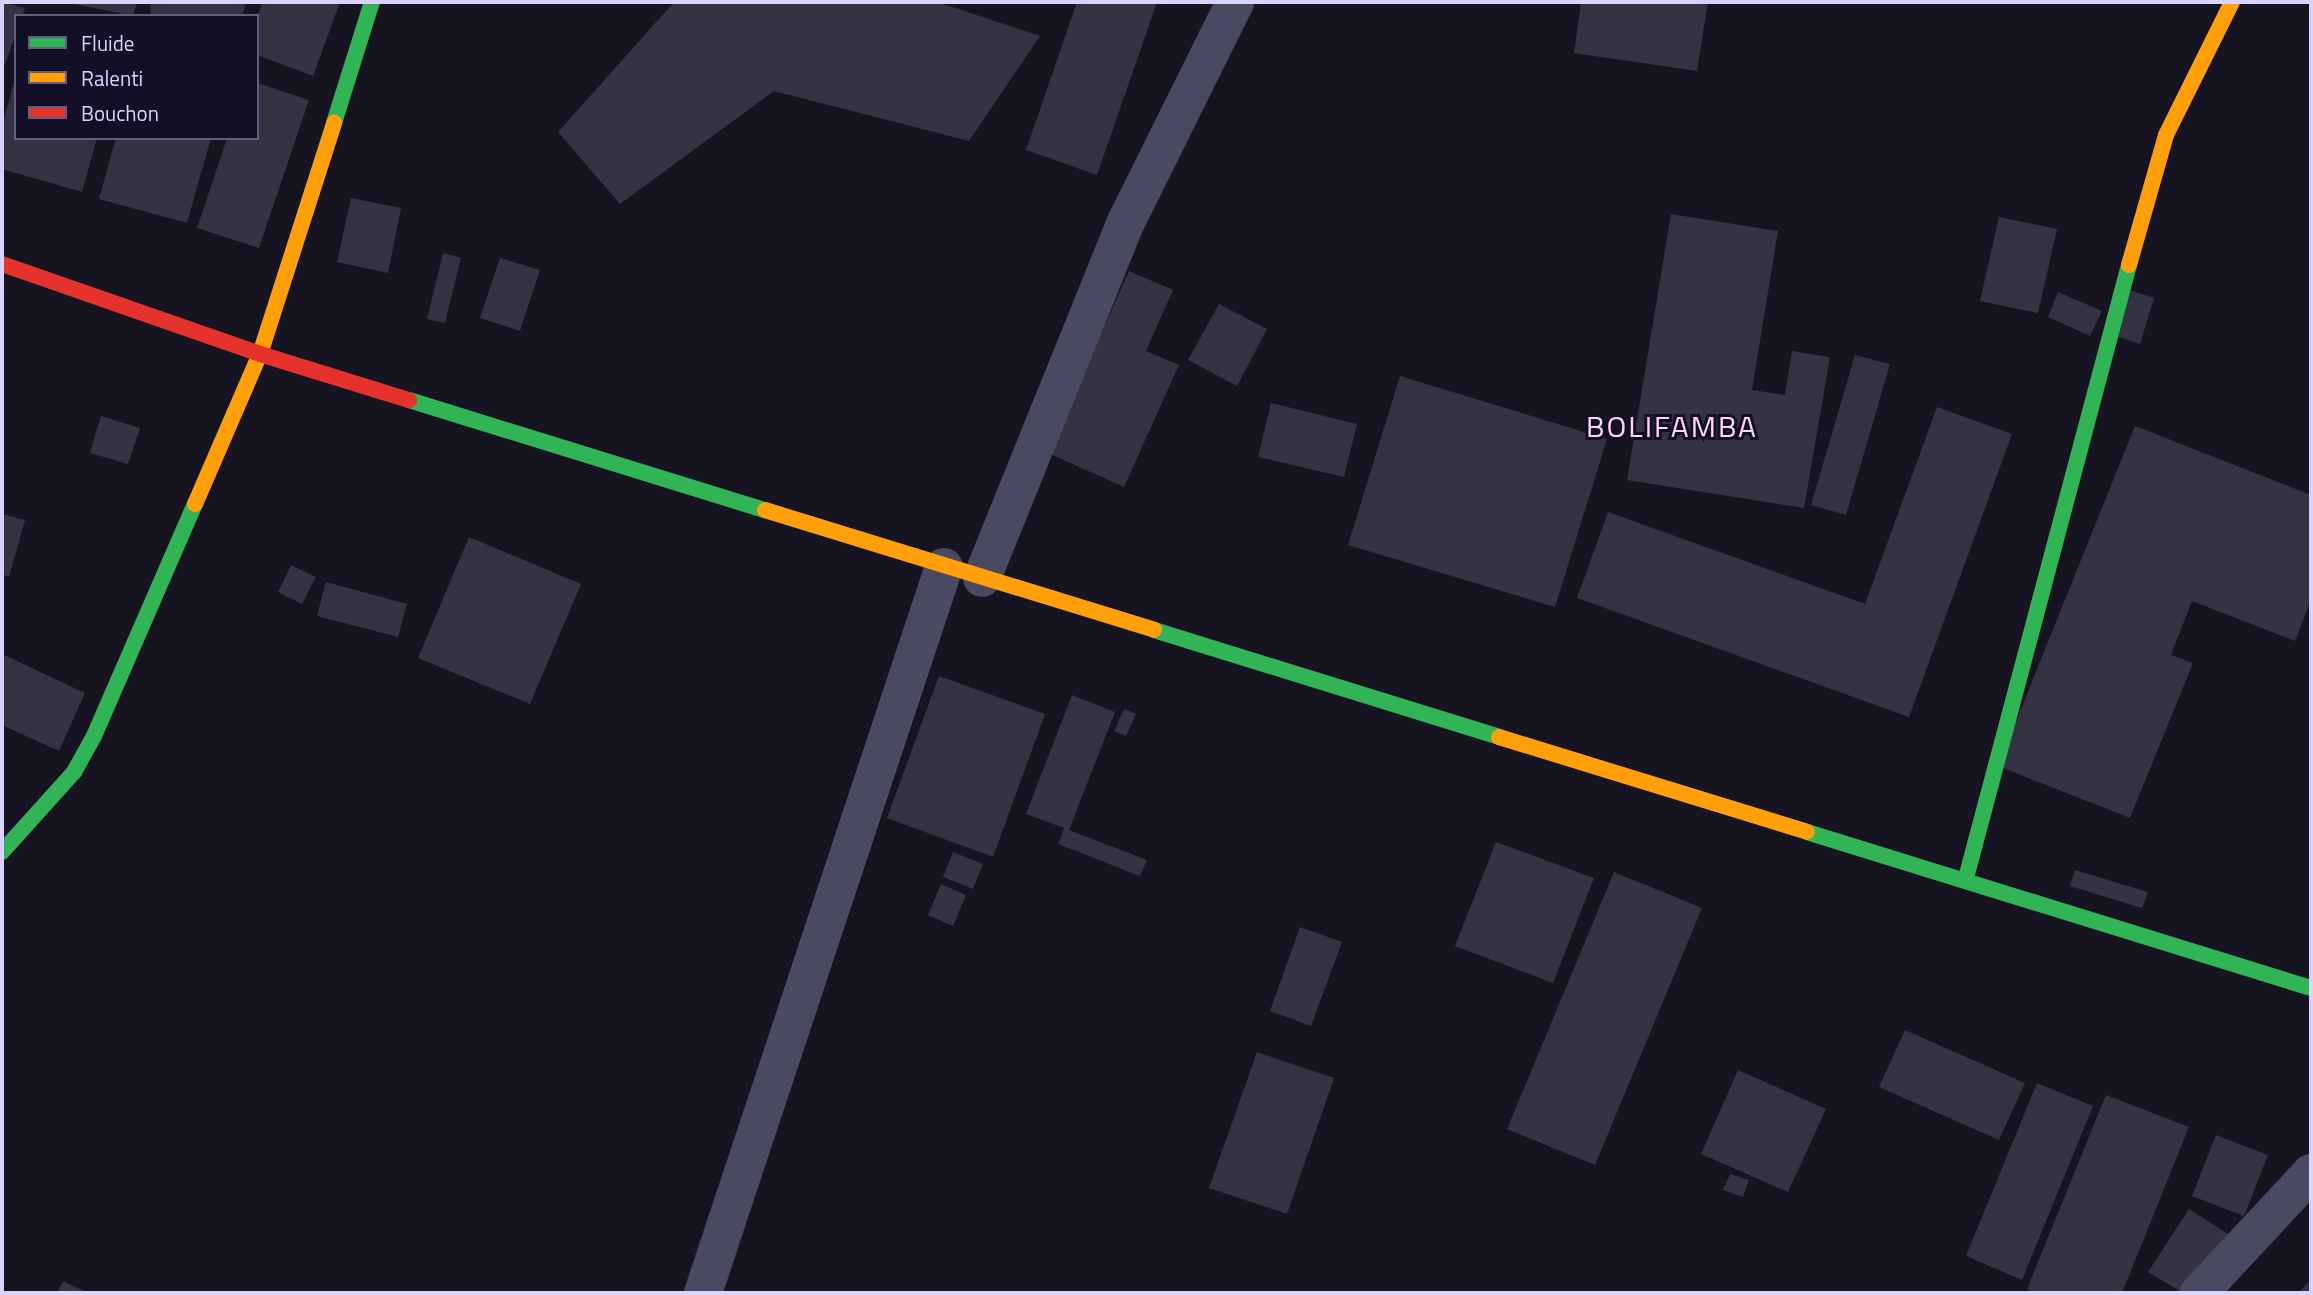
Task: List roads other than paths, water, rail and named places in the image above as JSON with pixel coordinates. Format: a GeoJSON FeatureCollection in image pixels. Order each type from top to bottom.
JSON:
{"type":"FeatureCollection","features":[{"type":"Feature","properties":{"kind":"main road"},"geometry":{"type":"LineString","coordinates":[[2,852],[74,772],[93,736],[260,354],[372,2]]}},
{"type":"Feature","properties":{"kind":"main road"},"geometry":{"type":"LineString","coordinates":[[1966,878],[2154,171],[2166,135],[2232,2]]}},
{"type":"Feature","properties":{"kind":"main road"},"geometry":{"type":"LineString","coordinates":[[2,264],[260,354],[982,578],[1966,878],[2311,988]]}},
{"type":"Feature","properties":{"kind":"street"},"geometry":{"type":"LineString","coordinates":[[982,578],[1127,220],[1235,2]]}},
{"type":"Feature","properties":{"kind":"street"},"geometry":{"type":"LineString","coordinates":[[703,1293],[944,566]]}},
{"type":"Feature","properties":{"kind":"street"},"geometry":{"type":"LineString","coordinates":[[2199,1293],[2311,1173]]}},
{"type":"Feature","properties":{"kind":"district","name":"BOLIFAMBA"},"geometry":{"type":"Point","coordinates":[1672,426]}}]}
